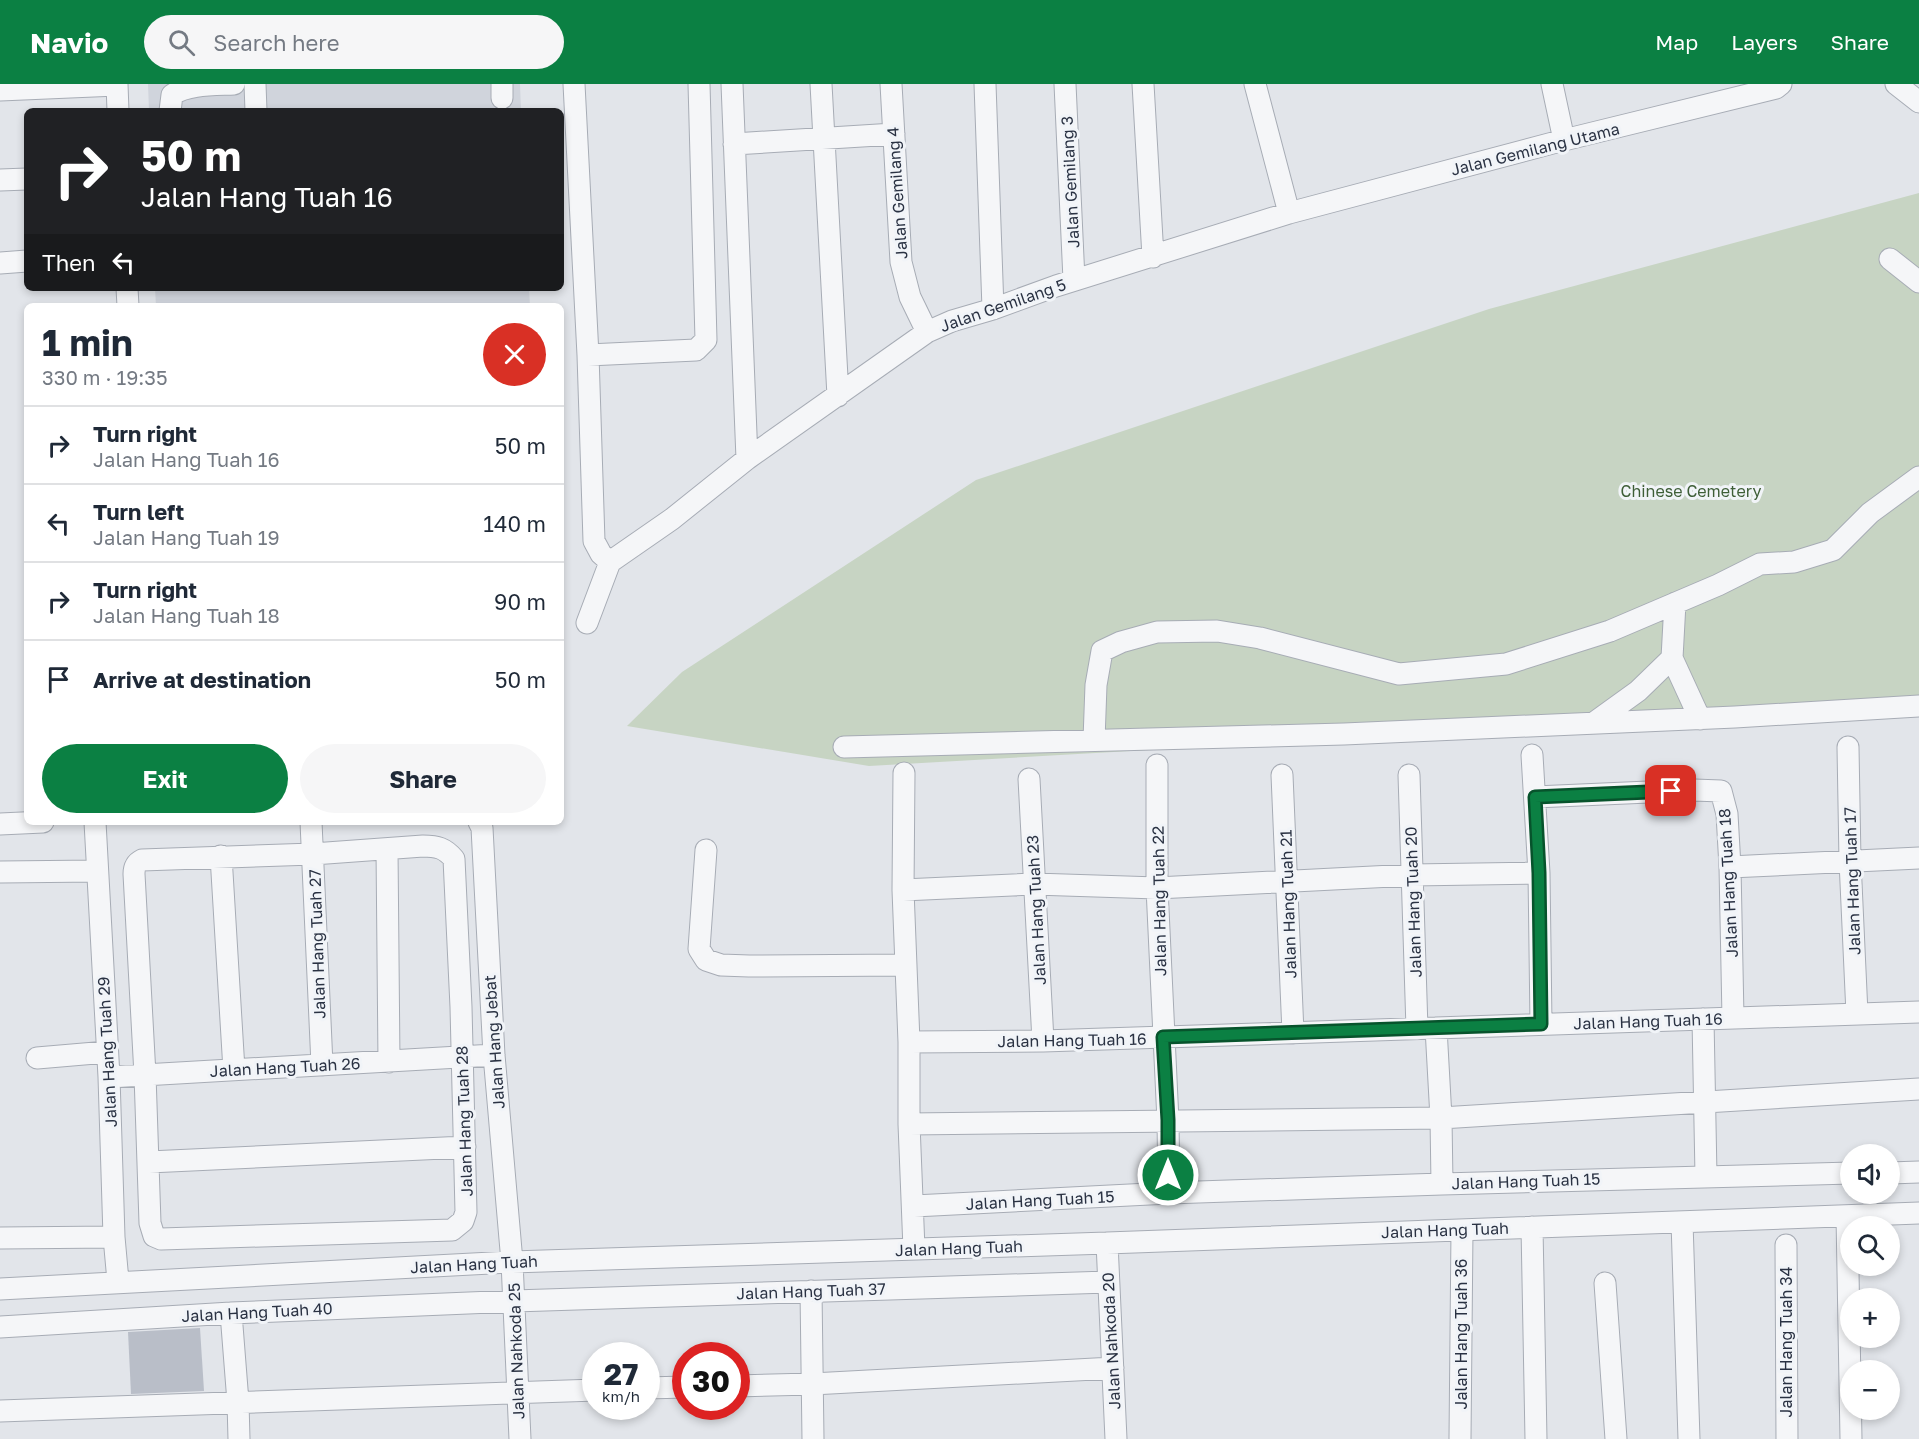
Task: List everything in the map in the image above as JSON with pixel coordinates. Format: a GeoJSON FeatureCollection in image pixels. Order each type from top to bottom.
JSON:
{"type":"FeatureCollection","features":[{"type":"Feature","properties":{"kind":"street"},"geometry":{"type":"LineString","coordinates":[[170,108],[172,94],[178,90],[234,84]]}},
{"type":"Feature","properties":{"kind":"street"},"geometry":{"type":"LineString","coordinates":[[255,84],[256,108]]}},
{"type":"Feature","properties":{"kind":"street"},"geometry":{"type":"LineString","coordinates":[[574,84],[588,355],[594,541],[601,554],[610,562],[587,623]]}},
{"type":"Feature","properties":{"kind":"street"},"geometry":{"type":"LineString","coordinates":[[588,355],[696,350],[706,340],[699,84]]}},
{"type":"Feature","properties":{"kind":"street"},"geometry":{"type":"LineString","coordinates":[[732,84],[747,459]]}},
{"type":"Feature","properties":{"kind":"street"},"geometry":{"type":"LineString","coordinates":[[821,84],[838,396]]}},
{"type":"Feature","properties":{"kind":"street","name":"Jalan Gemilang 4"},"geometry":{"type":"LineString","coordinates":[[891,84],[901,262],[910,297],[927,332]]}},
{"type":"Feature","properties":{"kind":"street"},"geometry":{"type":"LineString","coordinates":[[985,84],[993,309]]}},
{"type":"Feature","properties":{"kind":"street","name":"Jalan Gemilang 3"},"geometry":{"type":"LineString","coordinates":[[1065,84],[1074,280]]}},
{"type":"Feature","properties":{"kind":"street"},"geometry":{"type":"LineString","coordinates":[[1143,84],[1153,256]]}},
{"type":"Feature","properties":{"kind":"street"},"geometry":{"type":"LineString","coordinates":[[1255,84],[1288,213]]}},
{"type":"Feature","properties":{"kind":"street"},"geometry":{"type":"LineString","coordinates":[[1552,84],[1564,140]]}},
{"type":"Feature","properties":{"kind":"street","name":"Jalan Gemilang Utama"},"geometry":{"type":"LineString","coordinates":[[1288,213],[1564,140],[1776,88],[1781,84]]}},
{"type":"Feature","properties":{"kind":"street"},"geometry":{"type":"LineString","coordinates":[[1896,84],[1919,102]]}},
{"type":"Feature","properties":{"kind":"street"},"geometry":{"type":"LineString","coordinates":[[0,90],[25,87],[117,85],[118,108]]}},
{"type":"Feature","properties":{"kind":"street"},"geometry":{"type":"LineString","coordinates":[[734,144],[894,134]]}},
{"type":"Feature","properties":{"kind":"street"},"geometry":{"type":"LineString","coordinates":[[0,180],[24,179]]}},
{"type":"Feature","properties":{"kind":"street","name":"Jalan Gemilang 5"},"geometry":{"type":"LineString","coordinates":[[610,562],[672,519],[747,459],[927,332],[952,321],[1074,280],[1288,213]]}},
{"type":"Feature","properties":{"kind":"street"},"geometry":{"type":"LineString","coordinates":[[1890,259],[1919,282]]}},
{"type":"Feature","properties":{"kind":"street"},"geometry":{"type":"LineString","coordinates":[[0,263],[24,261]]}},
{"type":"Feature","properties":{"kind":"street"},"geometry":{"type":"LineString","coordinates":[[1094,740],[1096,685],[1102,651],[1121,642],[1156,632],[1217,631],[1260,638],[1399,674],[1506,664],[1610,630],[1760,564],[1794,562],[1833,550],[1870,513],[1919,477]]}},
{"type":"Feature","properties":{"kind":"street"},"geometry":{"type":"LineString","coordinates":[[1675,603],[1672,658],[1700,719]]}},
{"type":"Feature","properties":{"kind":"street"},"geometry":{"type":"LineString","coordinates":[[1595,722],[1638,691],[1672,658]]}},
{"type":"Feature","properties":{"kind":"street"},"geometry":{"type":"LineString","coordinates":[[844,747],[1344,734],[1700,719],[1919,706]]}},
{"type":"Feature","properties":{"kind":"street","name":"Jalan Hang Tuah 17"},"geometry":{"type":"LineString","coordinates":[[1848,747],[1850,861],[1857,1014]]}},
{"type":"Feature","properties":{"kind":"street"},"geometry":{"type":"LineString","coordinates":[[1532,755],[1539,873],[1541,1024]]}},
{"type":"Feature","properties":{"kind":"street","name":"Jalan Hang Tuah 22"},"geometry":{"type":"LineString","coordinates":[[1156,765],[1157,888],[1168,1120],[1168,1193]]}},
{"type":"Feature","properties":{"kind":"street"},"geometry":{"type":"LineString","coordinates":[[904,773],[903,890],[914,1249]]}},
{"type":"Feature","properties":{"kind":"street","name":"Jalan Hang Tuah 21"},"geometry":{"type":"LineString","coordinates":[[1282,775],[1293,1033]]}},
{"type":"Feature","properties":{"kind":"street","name":"Jalan Hang Tuah 20"},"geometry":{"type":"LineString","coordinates":[[1408,776],[1412,875],[1426,1028],[1441,1118],[1442,1184]]}},
{"type":"Feature","properties":{"kind":"street","name":"Jalan Hang Tuah 23"},"geometry":{"type":"LineString","coordinates":[[1029,779],[1043,1041]]}},
{"type":"Feature","properties":{"kind":"street","name":"Jalan Hang Tuah 18"},"geometry":{"type":"LineString","coordinates":[[1535,797],[1694,790],[1721,791],[1727,814],[1730,867],[1733,1018]]}},
{"type":"Feature","properties":{"kind":"street"},"geometry":{"type":"LineString","coordinates":[[0,824],[24,823]]}},
{"type":"Feature","properties":{"kind":"street","name":"Jalan Hang Tuah 29"},"geometry":{"type":"LineString","coordinates":[[95,825],[118,1281]]}},
{"type":"Feature","properties":{"kind":"street","name":"Jalan Hang Tuah 27"},"geometry":{"type":"LineString","coordinates":[[312,825],[322,1065]]}},
{"type":"Feature","properties":{"kind":"street","name":"Jalan Hang Jebat"},"geometry":{"type":"LineString","coordinates":[[480,825],[494,1055],[512,1262]]}},
{"type":"Feature","properties":{"kind":"street","name":"Jalan Hang Tuah 28"},"geometry":{"type":"LineString","coordinates":[[436,846],[447,850],[454,860],[465,1148],[466,1212],[463,1221],[452,1230],[161,1239],[154,1236],[150,1222],[134,868],[137,862],[142,860],[313,854],[436,846]]}},
{"type":"Feature","properties":{"kind":"street"},"geometry":{"type":"LineString","coordinates":[[387,849],[389,1062]]}},
{"type":"Feature","properties":{"kind":"street"},"geometry":{"type":"LineString","coordinates":[[706,850],[699,949],[706,960],[721,964],[749,966],[905,965]]}},
{"type":"Feature","properties":{"kind":"street"},"geometry":{"type":"LineString","coordinates":[[221,856],[234,1070]]}},
{"type":"Feature","properties":{"kind":"street"},"geometry":{"type":"LineString","coordinates":[[1730,867],[1919,858]]}},
{"type":"Feature","properties":{"kind":"street"},"geometry":{"type":"LineString","coordinates":[[0,872],[97,871]]}},
{"type":"Feature","properties":{"kind":"street"},"geometry":{"type":"LineString","coordinates":[[903,890],[1034,884],[1157,888],[1412,875],[1539,873]]}},
{"type":"Feature","properties":{"kind":"street","name":"Jalan Hang Tuah 16"},"geometry":{"type":"LineString","coordinates":[[909,1042],[1043,1041],[1919,1012]]}},
{"type":"Feature","properties":{"kind":"street"},"geometry":{"type":"LineString","coordinates":[[1703,1019],[1706,1176]]}},
{"type":"Feature","properties":{"kind":"street"},"geometry":{"type":"LineString","coordinates":[[37,1058],[107,1052]]}},
{"type":"Feature","properties":{"kind":"street","name":"Jalan Hang Tuah 26"},"geometry":{"type":"LineString","coordinates":[[109,1077],[494,1055]]}},
{"type":"Feature","properties":{"kind":"street"},"geometry":{"type":"LineString","coordinates":[[909,1124],[1441,1118],[1919,1089]]}},
{"type":"Feature","properties":{"kind":"street"},"geometry":{"type":"LineString","coordinates":[[148,1161],[465,1148]]}},
{"type":"Feature","properties":{"kind":"street"},"geometry":{"type":"LineString","coordinates":[[1900,1173],[1919,1172]]}},
{"type":"Feature","properties":{"kind":"street","name":"Jalan Hang Tuah 15"},"geometry":{"type":"LineString","coordinates":[[914,1206],[1168,1193],[1840,1173]]}},
{"type":"Feature","properties":{"kind":"street","name":"Jalan Hang Tuah"},"geometry":{"type":"LineString","coordinates":[[1847,1216],[1919,1213]]}},
{"type":"Feature","properties":{"kind":"street","name":"Jalan Hang Tuah"},"geometry":{"type":"LineString","coordinates":[[0,1288],[512,1262],[1840,1216]]}},
{"type":"Feature","properties":{"kind":"street"},"geometry":{"type":"LineString","coordinates":[[1682,1222],[1689,1439]]}},
{"type":"Feature","properties":{"kind":"street"},"geometry":{"type":"LineString","coordinates":[[1532,1227],[1536,1439]]}},
{"type":"Feature","properties":{"kind":"street","name":"Jalan Hang Tuah 36"},"geometry":{"type":"LineString","coordinates":[[1460,1439],[1462,1230]]}},
{"type":"Feature","properties":{"kind":"street"},"geometry":{"type":"LineString","coordinates":[[0,1238],[114,1237]]}},
{"type":"Feature","properties":{"kind":"street","name":"Jalan Nahkoda 20"},"geometry":{"type":"LineString","coordinates":[[1107,1243],[1116,1439]]}},
{"type":"Feature","properties":{"kind":"street","name":"Jalan Hang Tuah 34"},"geometry":{"type":"LineString","coordinates":[[1786,1245],[1787,1439]]}},
{"type":"Feature","properties":{"kind":"street","name":"Jalan Nahkoda 25"},"geometry":{"type":"LineString","coordinates":[[512,1262],[520,1439]]}},
{"type":"Feature","properties":{"kind":"street"},"geometry":{"type":"LineString","coordinates":[[1848,1276],[1851,1439]]}},
{"type":"Feature","properties":{"kind":"street","name":"Jalan Hang Tuah 37"},"geometry":{"type":"LineString","coordinates":[[514,1301],[1108,1282]]}},
{"type":"Feature","properties":{"kind":"street"},"geometry":{"type":"LineString","coordinates":[[1605,1283],[1616,1439]]}},
{"type":"Feature","properties":{"kind":"street"},"geometry":{"type":"LineString","coordinates":[[811,1291],[813,1439]]}},
{"type":"Feature","properties":{"kind":"street","name":"Jalan Hang Tuah 40"},"geometry":{"type":"LineString","coordinates":[[0,1327],[231,1313],[514,1301]]}},
{"type":"Feature","properties":{"kind":"street"},"geometry":{"type":"LineString","coordinates":[[231,1313],[239,1439]]}},
{"type":"Feature","properties":{"kind":"street"},"geometry":{"type":"LineString","coordinates":[[750,1386],[1113,1368]]}},
{"type":"Feature","properties":{"kind":"street"},"geometry":{"type":"LineString","coordinates":[[0,1411],[582,1390]]}},
{"type":"Feature","properties":{"kind":"shaded area"},"geometry":{"type":"Polygon","coordinates":[[[148,84],[520,84],[521,108],[149,108],[148,84]]]}},
{"type":"Feature","properties":{"kind":"shaded area"},"geometry":{"type":"Polygon","coordinates":[[[155,291],[529,291],[530,303],[156,303],[155,291]]]}},
{"type":"Feature","properties":{"kind":"green space","name":"Chinese Cemetery"},"geometry":{"type":"Polygon","coordinates":[[[1919,193],[1919,706],[869,766],[627,726],[682,672],[976,480],[1489,309],[1919,193]]]}},
{"type":"Feature","properties":{"kind":"building"},"geometry":{"type":"Polygon","coordinates":[[[200,1328],[204,1391],[131,1394],[128,1332],[200,1328]]]}},
{"type":"Feature","properties":{"kind":"route"},"geometry":{"type":"LineString","coordinates":[[1168,1175],[1168,1120],[1163,1037],[1541,1024],[1539,873],[1535,797],[1671,791]]}}]}
